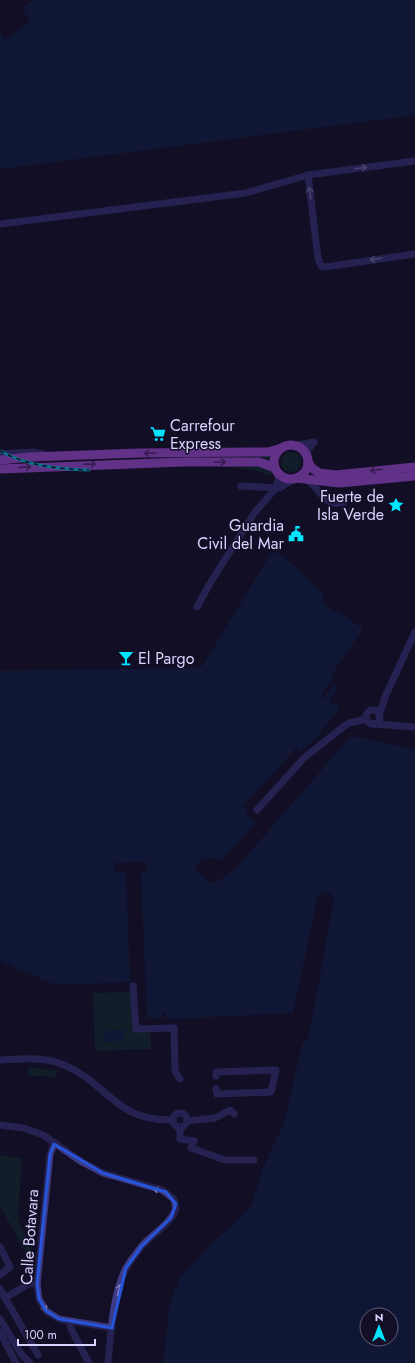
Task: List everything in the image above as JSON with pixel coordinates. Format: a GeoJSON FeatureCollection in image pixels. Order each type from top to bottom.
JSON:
{"type":"FeatureCollection","features":[{"type":"Feature","properties":{"kind":"main road"},"geometry":{"type":"LineString","coordinates":[[0,460],[55,456],[268,452],[292,446],[301,450],[312,468],[319,473],[336,475],[415,467]]}},
{"type":"Feature","properties":{"kind":"main road"},"geometry":{"type":"LineString","coordinates":[[276,470],[275,456],[282,448]]}},
{"type":"Feature","properties":{"kind":"main road"},"geometry":{"type":"LineString","coordinates":[[295,479],[305,472],[307,460]]}},
{"type":"Feature","properties":{"kind":"main road"},"geometry":{"type":"LineString","coordinates":[[0,469],[183,462],[259,462],[270,465],[286,479],[339,483],[413,476]]}},
{"type":"Feature","properties":{"kind":"street"},"geometry":{"type":"LineString","coordinates":[[0,224],[246,193],[308,175],[415,161]]}},
{"type":"Feature","properties":{"kind":"street"},"geometry":{"type":"LineString","coordinates":[[308,175],[318,258],[321,266],[325,267],[415,254]]}},
{"type":"Feature","properties":{"kind":"street"},"geometry":{"type":"LineString","coordinates":[[292,446],[317,441],[308,450],[307,460]]}},
{"type":"Feature","properties":{"kind":"street"},"geometry":{"type":"LineString","coordinates":[[0,454],[33,452],[55,456]]}},
{"type":"Feature","properties":{"kind":"street"},"geometry":{"type":"LineString","coordinates":[[197,608],[209,585],[255,512],[276,488],[278,480],[276,470]]}},
{"type":"Feature","properties":{"kind":"street"},"geometry":{"type":"LineString","coordinates":[[241,486],[268,486],[280,488],[295,479]]}},
{"type":"Feature","properties":{"kind":"street"},"geometry":{"type":"LineString","coordinates":[[307,480],[316,487],[320,496],[330,503],[344,502]]}},
{"type":"Feature","properties":{"kind":"street"},"geometry":{"type":"LineString","coordinates":[[374,724],[378,721],[386,695],[415,632]]}},
{"type":"Feature","properties":{"kind":"street"},"geometry":{"type":"LineString","coordinates":[[367,719],[367,715],[370,711],[383,696],[386,695]]}},
{"type":"Feature","properties":{"kind":"street"},"geometry":{"type":"LineString","coordinates":[[370,711],[374,711],[392,725]]}},
{"type":"Feature","properties":{"kind":"street"},"geometry":{"type":"LineString","coordinates":[[367,719],[370,723],[374,724],[415,727]]}},
{"type":"Feature","properties":{"kind":"street"},"geometry":{"type":"LineString","coordinates":[[257,810],[304,758],[349,723],[367,719]]}},
{"type":"Feature","properties":{"kind":"street"},"geometry":{"type":"LineString","coordinates":[[133,986],[136,1029],[174,1028],[175,1072],[180,1079]]}},
{"type":"Feature","properties":{"kind":"street"},"geometry":{"type":"LineString","coordinates":[[0,1060],[38,1059],[63,1064],[84,1076],[123,1108],[146,1117],[174,1120]]}},
{"type":"Feature","properties":{"kind":"street"},"geometry":{"type":"LineString","coordinates":[[216,1076],[216,1072],[276,1070],[271,1092],[217,1094],[216,1089]]}},
{"type":"Feature","properties":{"kind":"street"},"geometry":{"type":"LineString","coordinates":[[187,1120],[216,1118],[230,1110],[234,1114]]}},
{"type":"Feature","properties":{"kind":"street"},"geometry":{"type":"LineString","coordinates":[[180,1127],[174,1124],[176,1115],[182,1114],[186,1116],[187,1120]]}},
{"type":"Feature","properties":{"kind":"street"},"geometry":{"type":"LineString","coordinates":[[180,1127],[185,1124],[187,1120]]}},
{"type":"Feature","properties":{"kind":"street"},"geometry":{"type":"LineString","coordinates":[[0,1125],[32,1131],[43,1135],[54,1144],[103,1173],[166,1192],[171,1195],[176,1204],[176,1209],[171,1218],[142,1246],[126,1268],[119,1289],[108,1363]]}},
{"type":"Feature","properties":{"kind":"street"},"geometry":{"type":"LineString","coordinates":[[180,1127],[180,1139],[194,1141],[192,1148],[225,1160],[254,1160]]}},
{"type":"Feature","properties":{"kind":"street","name":"Calle Botavara"},"geometry":{"type":"LineString","coordinates":[[54,1144],[50,1154],[37,1284],[39,1298],[46,1311],[59,1319],[112,1328]]}},
{"type":"Feature","properties":{"kind":"street"},"geometry":{"type":"LineString","coordinates":[[0,1246],[10,1266],[10,1269],[0,1275]]}},
{"type":"Feature","properties":{"kind":"street"},"geometry":{"type":"LineString","coordinates":[[5,1298],[30,1283],[37,1284]]}},
{"type":"Feature","properties":{"kind":"street"},"geometry":{"type":"LineString","coordinates":[[0,1289],[38,1355]]}},
{"type":"Feature","properties":{"kind":"street"},"geometry":{"type":"LineString","coordinates":[[0,1319],[22,1355],[29,1363]]}},
{"type":"Feature","properties":{"kind":"street"},"geometry":{"type":"LineString","coordinates":[[70,1322],[71,1329],[89,1363]]}},
{"type":"Feature","properties":{"kind":"street"},"geometry":{"type":"LineString","coordinates":[[0,1332],[16,1363]]}},
{"type":"Feature","properties":{"kind":"street"},"geometry":{"type":"LineString","coordinates":[[20,1363],[29,1363]]}},
{"type":"Feature","properties":{"kind":"highlighted area"},"geometry":{"type":"Polygon","coordinates":[[[54,1144],[103,1173],[166,1192],[176,1204],[171,1218],[142,1246],[126,1268],[112,1328],[59,1319],[46,1311],[39,1299],[37,1284],[50,1154],[54,1144]]]}},
{"type":"Feature","properties":{"kind":"green space"},"geometry":{"type":"Polygon","coordinates":[[[291,452],[298,455],[301,462],[298,469],[291,472],[284,469],[281,462],[284,455],[291,452]]]}},
{"type":"Feature","properties":{"kind":"green space"},"geometry":{"type":"Polygon","coordinates":[[[273,455],[272,461],[252,457],[207,458],[273,455]]]}},
{"type":"Feature","properties":{"kind":"green space"},"geometry":{"type":"Polygon","coordinates":[[[221,466],[262,467],[274,473],[271,476],[253,470],[221,466]]]}},
{"type":"Feature","properties":{"kind":"green space"},"geometry":{"type":"Polygon","coordinates":[[[131,992],[133,1031],[150,1031],[151,1049],[95,1051],[93,993],[131,992]]]}},
{"type":"Feature","properties":{"kind":"green space"},"geometry":{"type":"Polygon","coordinates":[[[28,1067],[58,1071],[55,1079],[45,1076],[28,1076],[28,1067]]]}},
{"type":"Feature","properties":{"kind":"green space"},"geometry":{"type":"Polygon","coordinates":[[[0,1155],[22,1158],[18,1215],[21,1227],[36,1256],[36,1259],[29,1260],[0,1205],[0,1155]]]}},
{"type":"Feature","properties":{"kind":"water"},"geometry":{"type":"Polygon","coordinates":[[[33,0],[415,0],[415,115],[0,169],[0,33],[5,40],[30,22],[22,8],[33,0]]]}},
{"type":"Feature","properties":{"kind":"water"},"geometry":{"type":"Polygon","coordinates":[[[272,552],[278,554],[291,563],[313,583],[323,594],[323,604],[336,613],[338,611],[363,629],[332,674],[334,676],[320,697],[323,699],[334,684],[339,687],[329,702],[340,708],[318,736],[300,752],[296,748],[244,805],[248,816],[256,823],[221,861],[212,857],[203,858],[194,868],[210,883],[215,883],[235,869],[351,736],[415,749],[415,1363],[163,1363],[170,1303],[180,1278],[211,1244],[232,1226],[252,1205],[262,1170],[284,1123],[302,1045],[309,1036],[334,899],[331,894],[323,892],[317,899],[293,1013],[167,1019],[166,1012],[163,1013],[163,1018],[147,1018],[141,870],[147,870],[147,862],[114,863],[115,872],[126,871],[130,982],[56,985],[0,961],[0,671],[198,668],[203,665],[272,552]]]}},
{"type":"Feature","properties":{"kind":"water"},"geometry":{"type":"Polygon","coordinates":[[[124,1030],[124,1041],[104,1042],[104,1031],[124,1030]]]}},
{"type":"Feature","properties":{"kind":"pier"},"geometry":{"type":"Polygon","coordinates":[[[350,734],[415,747],[415,749],[351,736],[235,869],[215,883],[210,883],[234,868],[350,734]]]}},
{"type":"Feature","properties":{"kind":"railway"},"geometry":{"type":"LineString","coordinates":[[0,451],[21,460],[43,466],[89,470]]}},
{"type":"Feature","properties":{"kind":"place","name":"Carrefour Express"},"geometry":{"type":"Point","coordinates":[158,434]}},
{"type":"Feature","properties":{"kind":"place","name":"Fuerte de Isla Verde"},"geometry":{"type":"Point","coordinates":[396,505]}},
{"type":"Feature","properties":{"kind":"place","name":"Guardia Civil del Mar"},"geometry":{"type":"Point","coordinates":[296,534]}},
{"type":"Feature","properties":{"kind":"place","name":"El Pargo"},"geometry":{"type":"Point","coordinates":[126,658]}}]}
